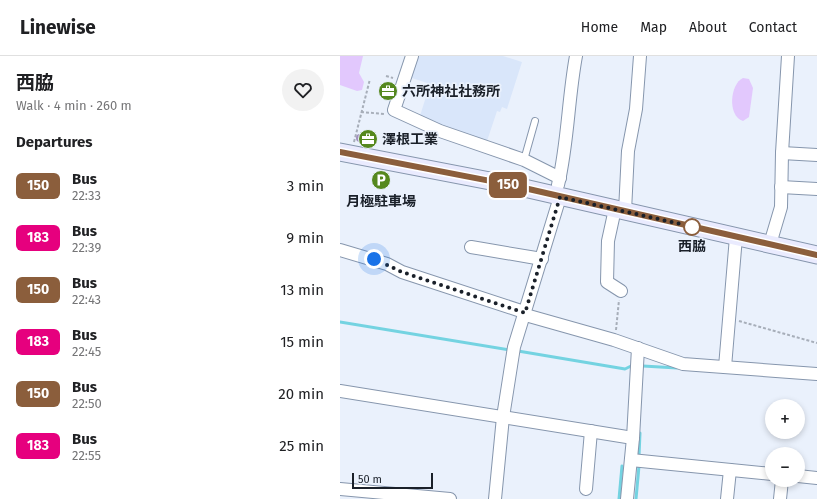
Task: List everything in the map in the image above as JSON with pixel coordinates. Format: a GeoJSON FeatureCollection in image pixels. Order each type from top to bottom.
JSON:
{"type":"FeatureCollection","features":[{"type":"Feature","properties":{"kind":"main road"},"geometry":{"type":"LineString","coordinates":[[346,153],[558,196],[817,255]]}},
{"type":"Feature","properties":{"kind":"street"},"geometry":{"type":"LineString","coordinates":[[412,56],[394,110],[440,131],[524,160],[560,178]]}},
{"type":"Feature","properties":{"kind":"street"},"geometry":{"type":"LineString","coordinates":[[495,499],[503,417],[514,347],[542,259],[558,196],[563,166],[570,90],[576,56]]}},
{"type":"Feature","properties":{"kind":"street"},"geometry":{"type":"LineString","coordinates":[[621,291],[607,282],[608,241],[620,210],[628,151],[636,108],[640,56]]}},
{"type":"Feature","properties":{"kind":"street"},"geometry":{"type":"LineString","coordinates":[[770,244],[781,207],[782,153],[788,56]]}},
{"type":"Feature","properties":{"kind":"street"},"geometry":{"type":"LineString","coordinates":[[782,153],[817,156]]}},
{"type":"Feature","properties":{"kind":"street"},"geometry":{"type":"LineString","coordinates":[[781,187],[817,189]]}},
{"type":"Feature","properties":{"kind":"street"},"geometry":{"type":"LineString","coordinates":[[725,367],[736,237]]}},
{"type":"Feature","properties":{"kind":"street"},"geometry":{"type":"LineString","coordinates":[[471,247],[542,259]]}},
{"type":"Feature","properties":{"kind":"street"},"geometry":{"type":"LineString","coordinates":[[340,250],[380,262],[402,272],[525,313],[614,340],[683,364],[817,374]]}},
{"type":"Feature","properties":{"kind":"street"},"geometry":{"type":"LineString","coordinates":[[627,499],[633,438],[638,348]]}},
{"type":"Feature","properties":{"kind":"street"},"geometry":{"type":"LineString","coordinates":[[340,391],[633,438]]}},
{"type":"Feature","properties":{"kind":"street"},"geometry":{"type":"LineString","coordinates":[[586,489],[591,431]]}},
{"type":"Feature","properties":{"kind":"street"},"geometry":{"type":"LineString","coordinates":[[631,460],[765,473]]}},
{"type":"Feature","properties":{"kind":"street"},"geometry":{"type":"LineString","coordinates":[[727,499],[730,470]]}},
{"type":"Feature","properties":{"kind":"street"},"geometry":{"type":"LineString","coordinates":[[805,477],[817,478]]}},
{"type":"Feature","properties":{"kind":"street"},"geometry":{"type":"LineString","coordinates":[[780,499],[781,487]]}},
{"type":"Feature","properties":{"kind":"street"},"geometry":{"type":"LineString","coordinates":[[340,489],[450,499]]}},
{"type":"Feature","properties":{"kind":"lane"},"geometry":{"type":"LineString","coordinates":[[524,160],[535,121]]}},
{"type":"Feature","properties":{"kind":"path"},"geometry":{"type":"LineString","coordinates":[[346,153],[361,112],[370,79]]}},
{"type":"Feature","properties":{"kind":"path"},"geometry":{"type":"LineString","coordinates":[[361,112],[388,114],[394,110]]}},
{"type":"Feature","properties":{"kind":"path"},"geometry":{"type":"LineString","coordinates":[[614,340],[621,291]]}},
{"type":"Feature","properties":{"kind":"path"},"geometry":{"type":"LineString","coordinates":[[729,319],[817,343]]}},
{"type":"Feature","properties":{"kind":"shaded area"},"geometry":{"type":"Polygon","coordinates":[[[340,56],[363,56],[359,73],[364,82],[362,90],[357,91],[340,85],[340,56]]]}},
{"type":"Feature","properties":{"kind":"shaded area"},"geometry":{"type":"Polygon","coordinates":[[[416,56],[503,56],[522,62],[507,109],[502,107],[500,112],[497,111],[486,144],[419,119],[430,84],[409,77],[416,56]]]}},
{"type":"Feature","properties":{"kind":"shaded area"},"geometry":{"type":"Polygon","coordinates":[[[743,78],[749,79],[753,88],[749,117],[743,121],[734,113],[732,100],[735,87],[743,78]]]}},
{"type":"Feature","properties":{"kind":"waterway"},"geometry":{"type":"LineString","coordinates":[[340,322],[510,350]]}},
{"type":"Feature","properties":{"kind":"waterway"},"geometry":{"type":"LineString","coordinates":[[518,351],[625,369],[633,365]]}},
{"type":"Feature","properties":{"kind":"waterway"},"geometry":{"type":"LineString","coordinates":[[643,366],[677,368]]}},
{"type":"Feature","properties":{"kind":"waterway"},"geometry":{"type":"LineString","coordinates":[[639,456],[640,433]]}},
{"type":"Feature","properties":{"kind":"waterway"},"geometry":{"type":"LineString","coordinates":[[619,499],[622,466]]}},
{"type":"Feature","properties":{"kind":"waterway"},"geometry":{"type":"LineString","coordinates":[[636,499],[639,466]]}},
{"type":"Feature","properties":{"kind":"bus line","name":"150"},"geometry":{"type":"LineString","coordinates":[[340,152],[511,185],[817,255]]}},
{"type":"Feature","properties":{"kind":"place","name":"六所神社社務所"},"geometry":{"type":"Point","coordinates":[388,91]}},
{"type":"Feature","properties":{"kind":"place","name":"澤根工業"},"geometry":{"type":"Point","coordinates":[368,139]}},
{"type":"Feature","properties":{"kind":"place","name":"月極駐車場"},"geometry":{"type":"Point","coordinates":[381,180]}},
{"type":"Feature","properties":{"kind":"place","name":"西脇"},"geometry":{"type":"Point","coordinates":[692,227]}},
{"type":"Feature","properties":{"kind":"route"},"geometry":{"type":"LineString","coordinates":[[374,259],[402,272],[466,292],[525,313],[560,197],[694,227],[692,227]]}}]}
